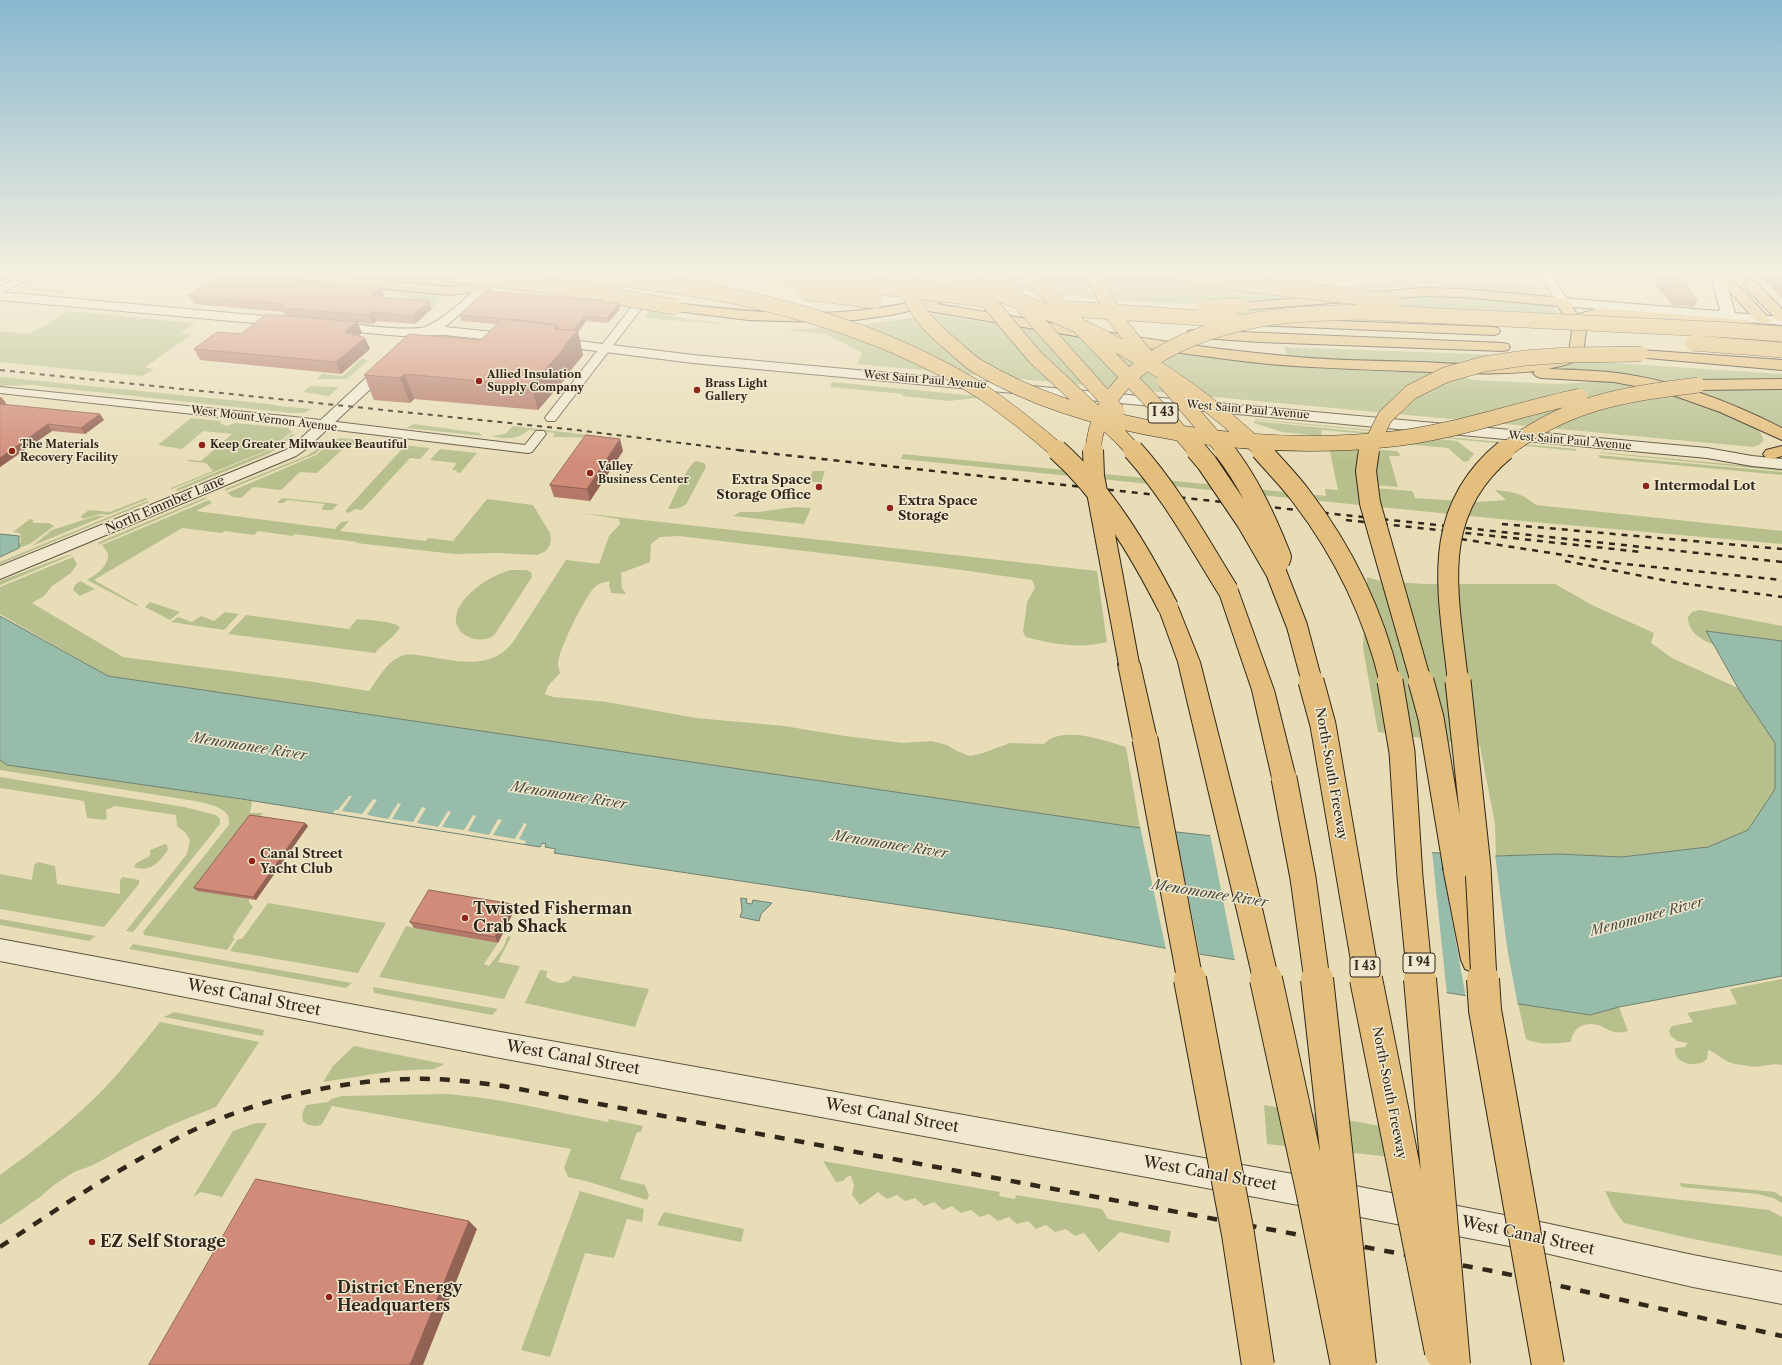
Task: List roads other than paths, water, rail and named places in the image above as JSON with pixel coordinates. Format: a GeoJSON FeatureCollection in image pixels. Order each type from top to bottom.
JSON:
{"type":"FeatureCollection","features":[{"type":"Feature","properties":{"kind":"main road"},"geometry":{"type":"LineString","coordinates":[[871,336],[923,359],[987,396],[1027,424],[1059,452],[1101,498],[1129,536],[1150,570],[1168,607],[1189,662],[1193,677],[1280,1036],[1346,1365]]}},
{"type":"Feature","properties":{"kind":"main road"},"geometry":{"type":"LineString","coordinates":[[940,336],[960,354],[1005,380],[1037,395],[1107,419],[1229,439],[1311,444],[1384,440],[1424,435],[1503,414],[1598,393],[1698,385],[1782,384]]}},
{"type":"Feature","properties":{"kind":"main road"},"geometry":{"type":"LineString","coordinates":[[1017,336],[1035,357],[1121,437],[1148,467],[1175,505],[1228,590]]}},
{"type":"Feature","properties":{"kind":"main road","name":"I 43"},"geometry":{"type":"LineString","coordinates":[[1050,336],[1144,442],[1166,470],[1191,510],[1211,547],[1228,590],[1263,690],[1284,778],[1303,878],[1322,1017],[1360,1365]]}},
{"type":"Feature","properties":{"kind":"main road","name":"North-South Freeway"},"geometry":{"type":"LineString","coordinates":[[1088,336],[1162,412],[1207,463],[1247,522],[1276,572],[1297,626],[1323,725],[1369,994],[1444,1365]]}},
{"type":"Feature","properties":{"kind":"main road","name":"I 94"},"geometry":{"type":"LineString","coordinates":[[1099,336],[1144,358],[1188,388],[1237,426],[1284,474],[1322,523],[1349,568],[1361,592],[1386,663],[1400,736],[1454,1365]]}},
{"type":"Feature","properties":{"kind":"main road"},"geometry":{"type":"LineString","coordinates":[[1100,336],[1237,356],[1287,361],[1456,368],[1608,377],[1643,382],[1717,405],[1777,432],[1780,454]]}},
{"type":"Feature","properties":{"kind":"main road"},"geometry":{"type":"LineString","coordinates":[[1129,336],[1184,404],[1224,450],[1253,495],[1281,557],[1276,572]]}},
{"type":"Feature","properties":{"kind":"main road"},"geometry":{"type":"LineString","coordinates":[[1200,336],[1166,350],[1130,374],[1108,401],[1103,410],[1095,436],[1093,453],[1094,476],[1238,1234],[1258,1365]]}},
{"type":"Feature","properties":{"kind":"main road"},"geometry":{"type":"LineString","coordinates":[[1225,336],[1641,354],[1782,365]]}},
{"type":"Feature","properties":{"kind":"main road"},"geometry":{"type":"LineString","coordinates":[[1456,368],[1531,366],[1564,360],[1576,354],[1578,336]]}},
{"type":"Feature","properties":{"kind":"main road"},"geometry":{"type":"LineString","coordinates":[[1583,336],[1666,341]]}},
{"type":"Feature","properties":{"kind":"main road"},"geometry":{"type":"LineString","coordinates":[[1682,342],[1782,350]]}},
{"type":"Feature","properties":{"kind":"main road"},"geometry":{"type":"LineString","coordinates":[[1548,1365],[1485,1010],[1454,861],[1431,718],[1370,503],[1366,475],[1368,452],[1378,428],[1392,408],[1399,401],[1425,384],[1448,374],[1475,366],[1506,360],[1547,356],[1641,354]]}},
{"type":"Feature","properties":{"kind":"main road"},"geometry":{"type":"LineString","coordinates":[[1485,1010],[1478,867],[1447,575],[1450,540],[1459,510],[1473,483],[1490,462],[1535,427],[1559,416],[1614,398],[1698,385]]}},
{"type":"Feature","properties":{"kind":"street"},"geometry":{"type":"LineString","coordinates":[[410,345],[421,336]]}},
{"type":"Feature","properties":{"kind":"street"},"geometry":{"type":"LineString","coordinates":[[493,336],[528,339]]}},
{"type":"Feature","properties":{"kind":"street"},"geometry":{"type":"LineString","coordinates":[[551,418],[616,336]]}},
{"type":"Feature","properties":{"kind":"street","name":"West Saint Paul Avenue"},"geometry":{"type":"LineString","coordinates":[[542,340],[701,360],[1707,453],[1752,462],[1780,454]]}},
{"type":"Feature","properties":{"kind":"street","name":"North Emmber Lane"},"geometry":{"type":"LineString","coordinates":[[0,573],[291,453],[301,446],[399,355]]}},
{"type":"Feature","properties":{"kind":"street","name":"West Mount Vernon Avenue"},"geometry":{"type":"LineString","coordinates":[[0,390],[528,449],[540,434]]}},
{"type":"Feature","properties":{"kind":"street","name":"West Canal Street"},"geometry":{"type":"LineString","coordinates":[[0,950],[495,1044],[1304,1191],[1545,1238],[1693,1271],[1782,1288]]}},
{"type":"Feature","properties":{"kind":"water"},"geometry":{"type":"Polygon","coordinates":[[[0,534],[19,536],[19,548],[0,557],[0,534]]]}},
{"type":"Feature","properties":{"kind":"water","name":"Menomonee River"},"geometry":{"type":"Polygon","coordinates":[[[0,616],[108,676],[1140,828],[1222,837],[1363,849],[1496,856],[1558,854],[1622,857],[1708,847],[1748,830],[1775,789],[1775,743],[1738,688],[1706,631],[1782,641],[1782,976],[1619,1007],[1590,1015],[1186,952],[1061,929],[554,853],[556,849],[545,847],[546,844],[542,843],[540,847],[248,800],[7,765],[0,760],[0,616]]]}},
{"type":"Feature","properties":{"kind":"water"},"geometry":{"type":"Polygon","coordinates":[[[741,898],[747,899],[746,903],[752,904],[753,900],[772,903],[761,914],[759,921],[740,917],[742,911],[741,898]]]}},
{"type":"Feature","properties":{"kind":"railway"},"geometry":{"type":"LineString","coordinates":[[0,370],[576,430],[746,451]]}},
{"type":"Feature","properties":{"kind":"railway"},"geometry":{"type":"LineString","coordinates":[[738,450],[1782,562]]}},
{"type":"Feature","properties":{"kind":"railway"},"geometry":{"type":"LineString","coordinates":[[1346,520],[1641,552]]}},
{"type":"Feature","properties":{"kind":"railway"},"geometry":{"type":"LineString","coordinates":[[1502,524],[1782,549]]}},
{"type":"Feature","properties":{"kind":"railway"},"geometry":{"type":"LineString","coordinates":[[1461,539],[1615,563],[1782,580]]}},
{"type":"Feature","properties":{"kind":"railway"},"geometry":{"type":"LineString","coordinates":[[1565,561],[1673,582],[1782,597]]}},
{"type":"Feature","properties":{"kind":"railway"},"geometry":{"type":"LineString","coordinates":[[0,1247],[136,1161],[186,1134],[229,1115],[280,1098],[333,1087],[387,1080],[436,1079],[503,1086],[1498,1272],[1782,1336]]}},
{"type":"Feature","properties":{"kind":"place","name":"Allied Insulation Supply Company"},"geometry":{"type":"Point","coordinates":[479,381]}},
{"type":"Feature","properties":{"kind":"place","name":"Brass Light Gallery"},"geometry":{"type":"Point","coordinates":[697,390]}},
{"type":"Feature","properties":{"kind":"place","name":"Keep Greater Milwaukee Beautiful"},"geometry":{"type":"Point","coordinates":[202,445]}},
{"type":"Feature","properties":{"kind":"place","name":"The Materials Recovery Facility"},"geometry":{"type":"Point","coordinates":[12,451]}},
{"type":"Feature","properties":{"kind":"place","name":"Valley Business Center"},"geometry":{"type":"Point","coordinates":[590,473]}},
{"type":"Feature","properties":{"kind":"place","name":"Intermodal Lot"},"geometry":{"type":"Point","coordinates":[1646,486]}},
{"type":"Feature","properties":{"kind":"place","name":"Extra Space Storage Office"},"geometry":{"type":"Point","coordinates":[819,487]}},
{"type":"Feature","properties":{"kind":"place","name":"Extra Space Storage"},"geometry":{"type":"Point","coordinates":[890,508]}},
{"type":"Feature","properties":{"kind":"place","name":"Canal Street Yacht Club"},"geometry":{"type":"Point","coordinates":[252,861]}},
{"type":"Feature","properties":{"kind":"place","name":"Twisted Fisherman Crab Shack"},"geometry":{"type":"Point","coordinates":[465,918]}},
{"type":"Feature","properties":{"kind":"place","name":"EZ Self Storage"},"geometry":{"type":"Point","coordinates":[92,1242]}},
{"type":"Feature","properties":{"kind":"place","name":"District Energy Headquarters"},"geometry":{"type":"Point","coordinates":[329,1297]}}]}
